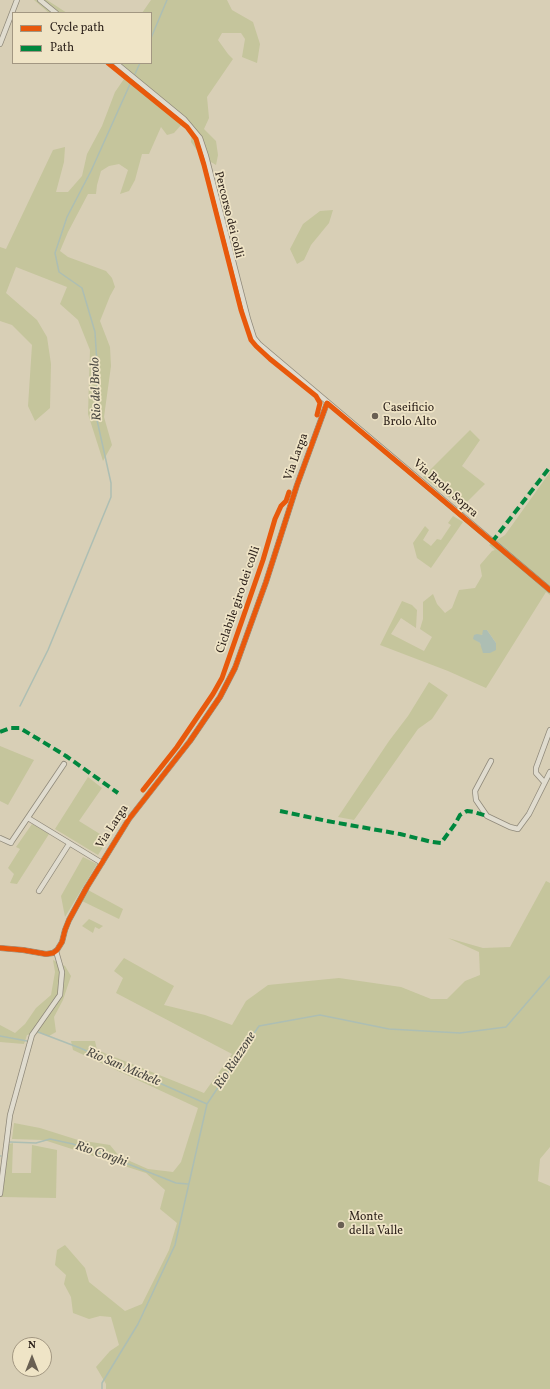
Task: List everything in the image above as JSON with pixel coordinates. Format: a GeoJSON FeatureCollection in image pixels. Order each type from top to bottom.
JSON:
{"type":"FeatureCollection","features":[{"type":"Feature","properties":{"kind":"street"},"geometry":{"type":"LineString","coordinates":[[12,12],[17,0]]}},
{"type":"Feature","properties":{"kind":"street"},"geometry":{"type":"LineString","coordinates":[[40,0],[55,12]]}},
{"type":"Feature","properties":{"kind":"street"},"geometry":{"type":"LineString","coordinates":[[0,44],[12,13]]}},
{"type":"Feature","properties":{"kind":"street","name":"Via Brolo Sopra"},"geometry":{"type":"LineString","coordinates":[[117,64],[184,119],[200,138],[254,338],[265,350],[327,403],[550,590]]}},
{"type":"Feature","properties":{"kind":"street","name":"Via Larga"},"geometry":{"type":"LineString","coordinates":[[56,951],[62,942],[69,920],[87,887],[129,819],[190,741],[220,698],[235,668],[327,403]]}},
{"type":"Feature","properties":{"kind":"street"},"geometry":{"type":"LineString","coordinates":[[544,782],[536,773],[536,768],[550,730]]}},
{"type":"Feature","properties":{"kind":"street"},"geometry":{"type":"LineString","coordinates":[[491,761],[475,791],[476,800],[487,816],[510,827],[518,829],[529,814],[550,772]]}},
{"type":"Feature","properties":{"kind":"street"},"geometry":{"type":"LineString","coordinates":[[0,838],[10,843],[64,764]]}},
{"type":"Feature","properties":{"kind":"street"},"geometry":{"type":"LineString","coordinates":[[28,818],[102,863]]}},
{"type":"Feature","properties":{"kind":"street"},"geometry":{"type":"LineString","coordinates":[[39,891],[69,844]]}},
{"type":"Feature","properties":{"kind":"street"},"geometry":{"type":"LineString","coordinates":[[0,948],[46,954],[56,951],[62,972],[60,995],[32,1036],[10,1115],[0,1194]]}},
{"type":"Feature","properties":{"kind":"green space"},"geometry":{"type":"Polygon","coordinates":[[[34,0],[47,0],[65,12],[48,12],[34,0]]]}},
{"type":"Feature","properties":{"kind":"green space"},"geometry":{"type":"Polygon","coordinates":[[[151,0],[227,0],[232,10],[253,22],[260,44],[257,63],[242,57],[245,39],[241,33],[222,33],[218,40],[233,59],[207,97],[209,118],[204,129],[216,141],[218,155],[216,165],[201,156],[191,142],[192,132],[182,124],[174,133],[167,135],[161,127],[149,154],[142,154],[135,180],[129,191],[120,194],[128,170],[119,164],[109,166],[101,171],[96,194],[88,194],[60,251],[68,257],[106,271],[112,278],[115,287],[100,321],[110,347],[111,366],[104,417],[112,445],[103,461],[88,414],[90,350],[78,320],[60,304],[67,287],[16,267],[6,293],[37,320],[47,337],[51,364],[50,408],[35,421],[28,406],[32,345],[12,325],[0,321],[0,247],[6,249],[53,150],[65,147],[64,162],[56,192],[68,192],[82,176],[87,154],[102,126],[115,92],[124,79],[106,64],[152,64],[152,12],[143,12],[151,0]]]}},
{"type":"Feature","properties":{"kind":"green space"},"geometry":{"type":"Polygon","coordinates":[[[333,210],[329,223],[311,245],[304,260],[297,264],[290,249],[303,224],[320,211],[333,210]]]}},
{"type":"Feature","properties":{"kind":"green space"},"geometry":{"type":"Polygon","coordinates":[[[470,430],[480,440],[462,466],[485,484],[462,507],[423,477],[470,430]]]}},
{"type":"Feature","properties":{"kind":"green space"},"geometry":{"type":"Polygon","coordinates":[[[550,472],[550,595],[546,592],[486,688],[448,671],[380,645],[402,601],[412,605],[417,610],[416,628],[401,618],[391,634],[424,651],[432,637],[420,629],[423,619],[423,602],[433,594],[437,604],[445,613],[452,608],[459,590],[475,588],[482,576],[480,565],[492,551],[495,550],[489,545],[505,535],[550,472]],[[487,630],[476,640],[481,646],[496,643],[487,630]]]}},
{"type":"Feature","properties":{"kind":"green space"},"geometry":{"type":"Polygon","coordinates":[[[453,516],[463,522],[431,568],[417,558],[413,543],[425,526],[429,530],[423,540],[431,546],[437,539],[441,540],[451,525],[448,523],[453,516]]]}},
{"type":"Feature","properties":{"kind":"green space"},"geometry":{"type":"Polygon","coordinates":[[[429,682],[448,695],[432,719],[418,729],[354,820],[338,817],[389,741],[408,716],[429,682]]]}},
{"type":"Feature","properties":{"kind":"green space"},"geometry":{"type":"Polygon","coordinates":[[[0,746],[34,760],[8,805],[0,801],[0,746]]]}},
{"type":"Feature","properties":{"kind":"green space"},"geometry":{"type":"Polygon","coordinates":[[[88,777],[102,788],[79,821],[108,839],[98,855],[55,829],[88,777]]]}},
{"type":"Feature","properties":{"kind":"green space"},"geometry":{"type":"Polygon","coordinates":[[[32,824],[49,834],[17,884],[10,883],[14,874],[8,868],[20,849],[16,847],[32,824]]]}},
{"type":"Feature","properties":{"kind":"green space"},"geometry":{"type":"Polygon","coordinates":[[[83,857],[97,864],[65,917],[61,896],[83,857]]]}},
{"type":"Feature","properties":{"kind":"green space"},"geometry":{"type":"Polygon","coordinates":[[[546,881],[550,883],[550,1147],[540,1159],[538,1181],[550,1186],[550,1389],[106,1389],[106,1384],[96,1367],[110,1351],[119,1345],[111,1317],[100,1316],[89,1319],[73,1313],[71,1297],[64,1284],[66,1275],[55,1265],[57,1250],[65,1245],[85,1268],[89,1282],[125,1311],[142,1304],[169,1250],[177,1223],[160,1209],[165,1190],[146,1173],[44,1140],[12,1139],[14,1123],[40,1128],[78,1140],[110,1145],[119,1156],[148,1169],[173,1172],[181,1162],[198,1108],[73,1050],[71,1041],[95,1041],[97,1050],[204,1093],[232,1054],[116,993],[123,978],[114,971],[124,958],[174,986],[164,1005],[205,1015],[232,1025],[246,1001],[268,985],[339,978],[401,987],[431,999],[447,999],[465,981],[480,975],[479,952],[448,938],[483,948],[510,947],[546,881]]]}},
{"type":"Feature","properties":{"kind":"green space"},"geometry":{"type":"Polygon","coordinates":[[[88,890],[123,909],[119,919],[82,901],[88,890]]]}},
{"type":"Feature","properties":{"kind":"green space"},"geometry":{"type":"Polygon","coordinates":[[[89,919],[103,926],[99,929],[95,927],[93,933],[82,926],[89,919]]]}},
{"type":"Feature","properties":{"kind":"green space"},"geometry":{"type":"Polygon","coordinates":[[[53,960],[65,966],[71,976],[63,1000],[54,1017],[56,1032],[49,1036],[40,1033],[27,1035],[24,1044],[0,1042],[0,1025],[15,1033],[25,1024],[36,1008],[51,995],[55,972],[53,960]]]}},
{"type":"Feature","properties":{"kind":"green space"},"geometry":{"type":"Polygon","coordinates":[[[13,1143],[12,1173],[31,1173],[32,1145],[57,1150],[56,1198],[2,1197],[9,1144],[13,1143]]]}},
{"type":"Feature","properties":{"kind":"shaded area"},"geometry":{"type":"Polygon","coordinates":[[[483,630],[487,630],[496,643],[496,650],[490,653],[483,653],[480,643],[473,639],[474,635],[482,635],[483,630]]]}},
{"type":"Feature","properties":{"kind":"waterway","name":"Rio del Brolo"},"geometry":{"type":"LineString","coordinates":[[152,36],[167,0]]}},
{"type":"Feature","properties":{"kind":"waterway","name":"Rio del Brolo"},"geometry":{"type":"LineString","coordinates":[[135,74],[140,64]]}},
{"type":"Feature","properties":{"kind":"waterway","name":"Rio del Brolo"},"geometry":{"type":"LineString","coordinates":[[20,706],[48,650],[111,497],[111,483],[97,420],[97,364],[95,332],[82,288],[59,272],[55,253],[67,217],[91,171],[131,82]]}},
{"type":"Feature","properties":{"kind":"waterway","name":"Rio Riazzone"},"geometry":{"type":"LineString","coordinates":[[102,1389],[102,1383],[138,1324],[175,1245],[207,1104],[259,1026],[320,1015],[389,1029],[460,1033],[506,1027],[550,976]]}},
{"type":"Feature","properties":{"kind":"waterway","name":"Rio San Michele"},"geometry":{"type":"LineString","coordinates":[[38,1032],[80,1048],[207,1104]]}},
{"type":"Feature","properties":{"kind":"waterway","name":"Rio San Michele"},"geometry":{"type":"LineString","coordinates":[[0,1036],[27,1041]]}},
{"type":"Feature","properties":{"kind":"waterway","name":"Rio Corghi"},"geometry":{"type":"LineString","coordinates":[[10,1142],[36,1143],[50,1139],[73,1144],[176,1183],[188,1184]]}},
{"type":"Feature","properties":{"kind":"marked path"},"geometry":{"type":"LineString","coordinates":[[492,542],[550,467]]}},
{"type":"Feature","properties":{"kind":"marked path"},"geometry":{"type":"LineString","coordinates":[[0,732],[10,728],[20,728],[66,756],[118,793]]}},
{"type":"Feature","properties":{"kind":"marked path"},"geometry":{"type":"LineString","coordinates":[[280,811],[441,843],[460,815],[467,811],[487,816]]}},
{"type":"Feature","properties":{"kind":"cycle path","name":"Percorso dei colli"},"geometry":{"type":"LineString","coordinates":[[109,64],[187,127],[196,139],[241,310],[251,340],[270,359],[316,396],[320,403],[317,415]]}},
{"type":"Feature","properties":{"kind":"cycle path"},"geometry":{"type":"LineString","coordinates":[[0,948],[46,954],[53,953],[57,950],[62,942],[69,920],[87,887],[129,819],[190,741],[220,697],[235,668],[266,582],[297,485],[327,403],[550,590]]}},
{"type":"Feature","properties":{"kind":"cycle path","name":"Ciclabile giro dei colli"},"geometry":{"type":"LineString","coordinates":[[143,790],[177,747],[213,694],[222,678],[263,560],[275,519],[281,506],[286,501],[289,492]]}},
{"type":"Feature","properties":{"kind":"place","name":"Caseificio Brolo Alto"},"geometry":{"type":"Point","coordinates":[375,416]}},
{"type":"Feature","properties":{"kind":"place","name":"Monte della Valle"},"geometry":{"type":"Point","coordinates":[341,1225]}}]}
